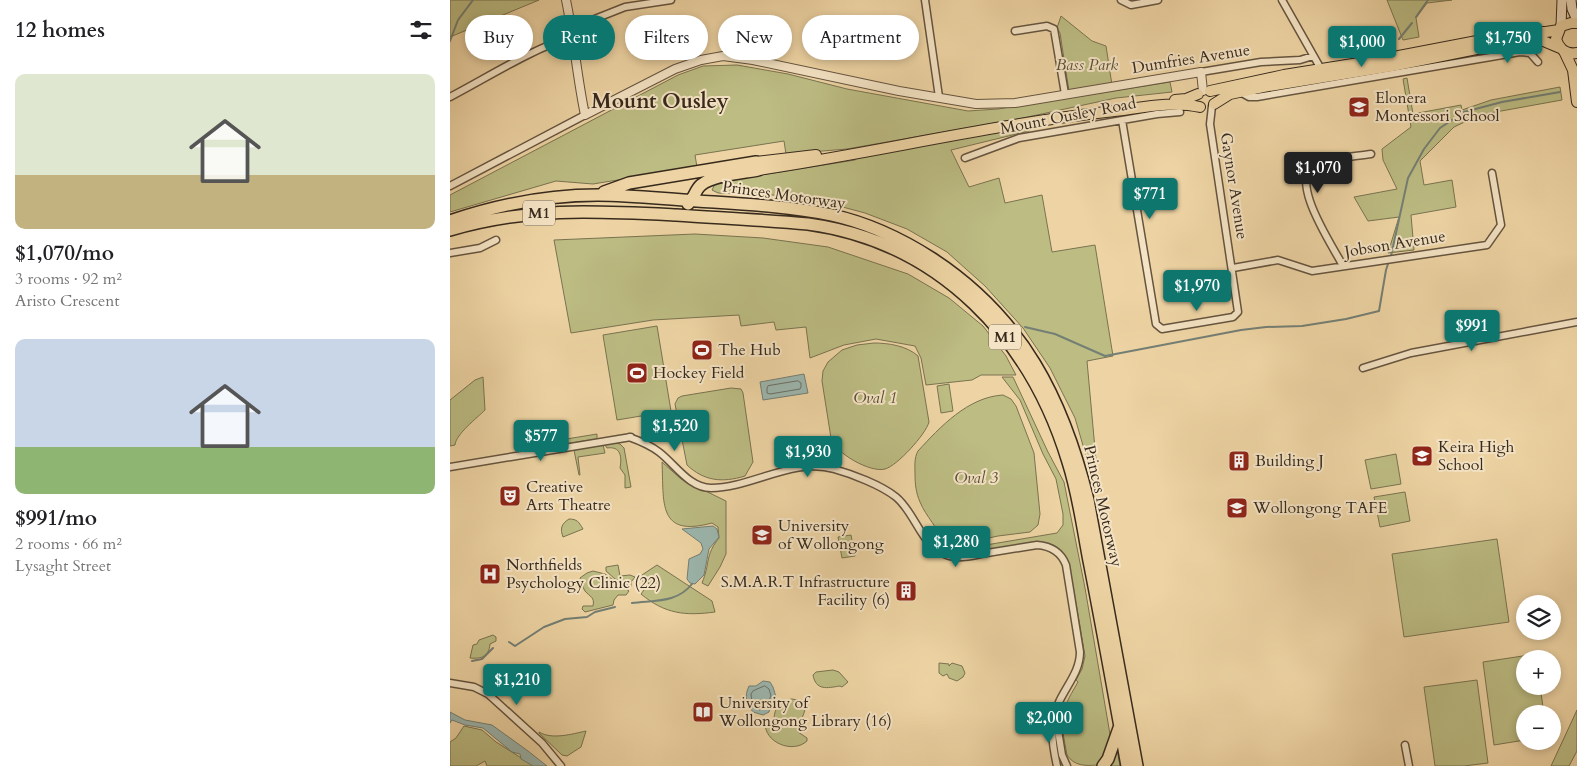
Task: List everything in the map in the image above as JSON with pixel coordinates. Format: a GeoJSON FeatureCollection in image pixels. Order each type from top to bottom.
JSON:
{"type":"FeatureCollection","features":[{"type":"Feature","properties":{"kind":"highway"},"geometry":{"type":"LineString","coordinates":[[595,195],[629,183],[757,166]]}},
{"type":"Feature","properties":{"kind":"highway"},"geometry":{"type":"LineString","coordinates":[[492,219],[538,209],[597,206],[674,208],[684,206],[692,201],[698,188],[706,181],[757,166]]}},
{"type":"Feature","properties":{"kind":"highway"},"geometry":{"type":"LineString","coordinates":[[757,166],[714,182],[708,187],[709,194],[718,198],[813,208],[830,212],[858,223]]}},
{"type":"Feature","properties":{"kind":"highway","name":"Princes Motorway"},"geometry":{"type":"LineString","coordinates":[[450,221],[526,201],[595,195],[761,205],[832,216],[858,223],[910,245],[964,281],[1021,341],[1043,377],[1066,426],[1082,472],[1088,500],[1138,766]]}},
{"type":"Feature","properties":{"kind":"highway","name":"Princes Motorway"},"geometry":{"type":"LineString","coordinates":[[450,230],[492,219],[539,213],[588,211],[816,225],[853,233],[883,243],[918,261],[955,287],[979,308],[1018,354],[1038,389],[1059,436],[1077,495],[1127,766]]}},
{"type":"Feature","properties":{"kind":"highway"},"geometry":{"type":"LineString","coordinates":[[1103,766],[1108,759],[1120,726]]}},
{"type":"Feature","properties":{"kind":"main road"},"geometry":{"type":"LineString","coordinates":[[1562,0],[1560,28],[1556,39],[1573,70],[1577,102]]}},
{"type":"Feature","properties":{"kind":"main road"},"geometry":{"type":"LineString","coordinates":[[1571,0],[1577,22]]}},
{"type":"Feature","properties":{"kind":"main road","name":"Mount Ousley Road"},"geometry":{"type":"LineString","coordinates":[[1078,115],[1125,104],[1182,99],[1204,92],[1259,80],[1524,32],[1546,32],[1572,22],[1577,22]]}},
{"type":"Feature","properties":{"kind":"main road","name":"Mount Ousley Road"},"geometry":{"type":"LineString","coordinates":[[757,166],[815,162],[867,151],[1078,115],[1154,106],[1207,106],[1226,96],[1240,92],[1536,39],[1562,50],[1577,52]]}},
{"type":"Feature","properties":{"kind":"main road"},"geometry":{"type":"LineString","coordinates":[[1204,92],[1215,97],[1207,106],[1197,100],[1204,92]]}},
{"type":"Feature","properties":{"kind":"street"},"geometry":{"type":"LineString","coordinates":[[566,0],[569,15]]}},
{"type":"Feature","properties":{"kind":"street"},"geometry":{"type":"LineString","coordinates":[[611,15],[626,8],[671,0]]}},
{"type":"Feature","properties":{"kind":"street"},"geometry":{"type":"LineString","coordinates":[[925,0],[939,97]]}},
{"type":"Feature","properties":{"kind":"street"},"geometry":{"type":"LineString","coordinates":[[1121,0],[1131,5],[1158,0]]}},
{"type":"Feature","properties":{"kind":"street"},"geometry":{"type":"LineString","coordinates":[[1282,0],[1321,69]]}},
{"type":"Feature","properties":{"kind":"street"},"geometry":{"type":"LineString","coordinates":[[1015,31],[1047,26],[1054,30],[1065,94]]}},
{"type":"Feature","properties":{"kind":"street"},"geometry":{"type":"LineString","coordinates":[[1482,58],[1489,46]]}},
{"type":"Feature","properties":{"kind":"street"},"geometry":{"type":"LineString","coordinates":[[450,97],[543,49]]}},
{"type":"Feature","properties":{"kind":"street"},"geometry":{"type":"LineString","coordinates":[[1240,92],[1247,96],[1256,97],[1524,51],[1538,62]]}},
{"type":"Feature","properties":{"kind":"street","name":"Dumfries Avenue"},"geometry":{"type":"LineString","coordinates":[[450,186],[674,69],[702,60],[723,56],[753,60],[899,91],[976,104],[1015,103],[1261,62],[1300,60],[1313,56]]}},
{"type":"Feature","properties":{"kind":"street"},"geometry":{"type":"LineString","coordinates":[[576,60],[578,83],[585,115]]}},
{"type":"Feature","properties":{"kind":"street"},"geometry":{"type":"LineString","coordinates":[[1201,72],[1204,92]]}},
{"type":"Feature","properties":{"kind":"street","name":"Gaynor Avenue"},"geometry":{"type":"LineString","coordinates":[[1122,120],[1156,324],[1162,329],[1233,317],[1238,312],[1233,268],[1207,106]]}},
{"type":"Feature","properties":{"kind":"street","name":"Mount Ousley Road"},"geometry":{"type":"LineString","coordinates":[[965,158],[1019,138],[1158,114],[1180,112]]}},
{"type":"Feature","properties":{"kind":"street"},"geometry":{"type":"LineString","coordinates":[[1343,266],[1309,203],[1305,180],[1309,169],[1317,163],[1371,154]]}},
{"type":"Feature","properties":{"kind":"street","name":"Jobson Avenue"},"geometry":{"type":"LineString","coordinates":[[1233,268],[1278,260],[1312,271],[1486,245],[1500,225],[1492,173]]}},
{"type":"Feature","properties":{"kind":"street"},"geometry":{"type":"LineString","coordinates":[[450,253],[480,248],[496,240]]}},
{"type":"Feature","properties":{"kind":"street"},"geometry":{"type":"LineString","coordinates":[[1363,368],[1411,353],[1577,322]]}},
{"type":"Feature","properties":{"kind":"street"},"geometry":{"type":"LineString","coordinates":[[450,466],[629,437],[643,438],[655,444],[692,476],[718,487],[804,468],[831,468],[874,484],[891,493],[907,509],[929,544],[935,550],[949,556],[964,557],[1037,545],[1047,546],[1055,550],[1062,557],[1066,565],[1080,652],[1079,664],[1059,703],[1052,727],[1057,766]]}},
{"type":"Feature","properties":{"kind":"street"},"geometry":{"type":"LineString","coordinates":[[450,683],[474,687],[488,694],[542,743],[561,766]]}},
{"type":"Feature","properties":{"kind":"street"},"geometry":{"type":"LineString","coordinates":[[1055,714],[1062,755],[1067,766]]}},
{"type":"Feature","properties":{"kind":"street"},"geometry":{"type":"LineString","coordinates":[[1406,745],[1409,766]]}},
{"type":"Feature","properties":{"kind":"green space"},"geometry":{"type":"Polygon","coordinates":[[[450,0],[539,0],[503,15],[465,15],[465,31],[450,37],[450,0]]]}},
{"type":"Feature","properties":{"kind":"green space"},"geometry":{"type":"Polygon","coordinates":[[[1387,0],[1452,0],[1427,3],[1416,18],[1419,37],[1403,40],[1387,0]]]}},
{"type":"Feature","properties":{"kind":"green space","name":"Bass Park"},"geometry":{"type":"Polygon","coordinates":[[[1061,16],[1092,41],[1106,46],[1112,85],[1069,91],[1060,33],[1057,28],[1061,16]]]}},
{"type":"Feature","properties":{"kind":"green space"},"geometry":{"type":"Polygon","coordinates":[[[737,65],[788,74],[847,89],[968,111],[998,109],[1170,82],[1172,92],[1116,98],[1023,118],[847,149],[786,154],[784,141],[695,155],[697,167],[593,184],[556,181],[450,212],[450,195],[678,75],[703,66],[737,65]]]}},
{"type":"Feature","properties":{"kind":"green space"},"geometry":{"type":"Polygon","coordinates":[[[1407,78],[1413,114],[1461,105],[1462,110],[1491,100],[1560,87],[1562,100],[1490,113],[1454,127],[1420,161],[1424,185],[1452,180],[1456,207],[1411,215],[1414,250],[1388,253],[1399,217],[1368,221],[1354,197],[1397,189],[1383,160],[1382,149],[1411,127],[1403,79],[1407,78]]]}},
{"type":"Feature","properties":{"kind":"green space"},"geometry":{"type":"Polygon","coordinates":[[[1028,126],[1029,131],[951,150],[969,187],[999,178],[1005,203],[1042,195],[1052,252],[1095,245],[1113,356],[1087,361],[1097,471],[1091,473],[1075,418],[1050,368],[1023,328],[985,286],[947,252],[907,229],[865,213],[824,202],[773,195],[718,193],[712,190],[715,184],[723,181],[855,160],[863,154],[1028,126]]]}},
{"type":"Feature","properties":{"kind":"green space"},"geometry":{"type":"Polygon","coordinates":[[[695,234],[763,238],[828,247],[908,274],[949,298],[983,326],[1006,356],[1016,375],[981,375],[972,380],[926,385],[921,358],[915,346],[876,339],[844,345],[810,358],[806,327],[776,330],[774,322],[741,326],[739,315],[653,320],[571,333],[554,240],[695,234]]]}},
{"type":"Feature","properties":{"kind":"green space","name":"Hockey Field"},"geometry":{"type":"Polygon","coordinates":[[[657,326],[671,411],[617,420],[603,335],[657,326]]]}},
{"type":"Feature","properties":{"kind":"green space","name":"Oval 1"},"geometry":{"type":"Polygon","coordinates":[[[874,343],[898,346],[918,356],[929,422],[923,434],[903,456],[885,469],[862,465],[839,450],[834,444],[831,438],[822,381],[823,371],[828,362],[842,350],[857,345],[874,343]]]}},
{"type":"Feature","properties":{"kind":"green space"},"geometry":{"type":"Polygon","coordinates":[[[483,377],[485,410],[463,431],[455,445],[450,446],[450,400],[475,380],[483,377]]]}},
{"type":"Feature","properties":{"kind":"green space"},"geometry":{"type":"Polygon","coordinates":[[[1002,377],[1013,377],[1064,482],[1085,588],[1112,746],[1116,744],[1120,766],[1106,766],[1103,758],[1097,765],[1080,764],[1070,759],[1067,755],[1062,717],[1067,702],[1078,682],[1076,680],[1082,669],[1085,656],[1066,557],[1054,546],[1039,542],[985,550],[986,545],[1057,533],[1063,525],[1063,514],[1056,479],[1020,400],[1002,377]]]}},
{"type":"Feature","properties":{"kind":"green space"},"geometry":{"type":"Polygon","coordinates":[[[949,384],[953,411],[941,413],[937,386],[949,384]]]}},
{"type":"Feature","properties":{"kind":"green space"},"geometry":{"type":"Polygon","coordinates":[[[731,388],[741,389],[743,393],[753,462],[745,476],[721,480],[714,479],[700,474],[687,465],[675,404],[678,398],[682,396],[731,388]]]}},
{"type":"Feature","properties":{"kind":"green space","name":"Oval 3"},"geometry":{"type":"Polygon","coordinates":[[[1003,395],[1011,399],[1016,406],[1034,453],[1040,514],[1038,525],[1030,532],[965,543],[943,544],[939,533],[923,507],[916,488],[915,462],[918,451],[945,423],[967,407],[990,397],[1003,395]]]}},
{"type":"Feature","properties":{"kind":"green space"},"geometry":{"type":"Polygon","coordinates":[[[597,434],[597,439],[528,450],[527,448],[548,442],[597,434]]]}},
{"type":"Feature","properties":{"kind":"green space"},"geometry":{"type":"Polygon","coordinates":[[[620,444],[624,448],[631,487],[625,488],[625,475],[620,468],[620,453],[615,449],[607,448],[605,445],[620,444]]]}},
{"type":"Feature","properties":{"kind":"green space"},"geometry":{"type":"Polygon","coordinates":[[[603,445],[605,453],[578,457],[579,475],[574,450],[603,445]]]}},
{"type":"Feature","properties":{"kind":"green space"},"geometry":{"type":"Polygon","coordinates":[[[1396,454],[1401,484],[1371,489],[1365,460],[1396,454]]]}},
{"type":"Feature","properties":{"kind":"green space"},"geometry":{"type":"Polygon","coordinates":[[[662,462],[681,479],[726,501],[726,554],[708,586],[702,583],[710,555],[719,538],[718,527],[712,523],[694,526],[681,525],[673,521],[667,513],[664,503],[662,462]]]}},
{"type":"Feature","properties":{"kind":"green space"},"geometry":{"type":"Polygon","coordinates":[[[1405,492],[1410,521],[1380,527],[1374,497],[1405,492]]]}},
{"type":"Feature","properties":{"kind":"green space"},"geometry":{"type":"Polygon","coordinates":[[[569,519],[577,521],[583,529],[563,537],[562,527],[569,519]]]}},
{"type":"Feature","properties":{"kind":"green space"},"geometry":{"type":"Polygon","coordinates":[[[851,535],[855,556],[842,558],[838,537],[851,535]]]}},
{"type":"Feature","properties":{"kind":"green space"},"geometry":{"type":"Polygon","coordinates":[[[1497,539],[1509,622],[1404,637],[1392,554],[1497,539]]]}},
{"type":"Feature","properties":{"kind":"green space"},"geometry":{"type":"Polygon","coordinates":[[[618,565],[620,576],[630,575],[635,577],[631,582],[631,587],[615,579],[606,571],[606,567],[618,565]]]}},
{"type":"Feature","properties":{"kind":"green space"},"geometry":{"type":"Polygon","coordinates":[[[657,565],[712,601],[715,612],[694,614],[667,610],[641,594],[649,583],[642,581],[642,575],[657,565]]]}},
{"type":"Feature","properties":{"kind":"green space"},"geometry":{"type":"Polygon","coordinates":[[[593,571],[605,574],[629,591],[626,595],[618,595],[613,605],[585,612],[582,609],[583,606],[593,606],[593,601],[592,597],[584,589],[580,578],[593,571]]]}},
{"type":"Feature","properties":{"kind":"green space"},"geometry":{"type":"Polygon","coordinates":[[[493,635],[496,637],[496,641],[490,644],[488,652],[484,656],[470,658],[473,645],[477,644],[479,640],[493,635]]]}},
{"type":"Feature","properties":{"kind":"green space"},"geometry":{"type":"Polygon","coordinates":[[[1516,657],[1516,695],[1541,695],[1543,705],[1516,705],[1516,741],[1494,745],[1483,662],[1516,657]]]}},
{"type":"Feature","properties":{"kind":"green space"},"geometry":{"type":"Polygon","coordinates":[[[939,663],[949,664],[949,666],[952,663],[962,666],[965,673],[957,681],[949,678],[947,674],[943,676],[939,673],[939,663]]]}},
{"type":"Feature","properties":{"kind":"green space"},"geometry":{"type":"Polygon","coordinates":[[[833,670],[839,672],[848,682],[842,687],[819,686],[814,680],[813,675],[816,672],[833,670]]]}},
{"type":"Feature","properties":{"kind":"green space"},"geometry":{"type":"Polygon","coordinates":[[[1477,680],[1488,763],[1464,766],[1435,766],[1424,687],[1477,680]]]}},
{"type":"Feature","properties":{"kind":"green space"},"geometry":{"type":"Polygon","coordinates":[[[792,699],[805,704],[804,714],[797,728],[798,732],[807,738],[807,741],[801,745],[787,746],[774,741],[769,736],[765,722],[774,720],[778,705],[792,699]]]}},
{"type":"Feature","properties":{"kind":"green space"},"geometry":{"type":"Polygon","coordinates":[[[1577,710],[1577,751],[1569,766],[1551,766],[1558,750],[1561,750],[1561,744],[1577,710]]]}},
{"type":"Feature","properties":{"kind":"green space"},"geometry":{"type":"Polygon","coordinates":[[[464,726],[482,730],[496,742],[534,766],[487,766],[485,761],[476,766],[450,766],[450,742],[456,738],[464,726]]]}},
{"type":"Feature","properties":{"kind":"green space"},"geometry":{"type":"Polygon","coordinates":[[[586,731],[581,747],[567,756],[562,755],[539,733],[556,736],[586,731]]]}},
{"type":"Feature","properties":{"kind":"water"},"geometry":{"type":"Polygon","coordinates":[[[804,374],[808,393],[763,400],[760,382],[804,374]]]}},
{"type":"Feature","properties":{"kind":"water"},"geometry":{"type":"Polygon","coordinates":[[[713,526],[717,529],[719,537],[709,549],[704,575],[695,584],[690,583],[687,579],[689,559],[700,554],[703,549],[701,543],[682,529],[713,526]]]}},
{"type":"Feature","properties":{"kind":"water"},"geometry":{"type":"Polygon","coordinates":[[[763,681],[770,682],[776,697],[771,704],[769,712],[763,715],[753,712],[747,703],[746,697],[749,686],[756,686],[763,681]]]}},
{"type":"Feature","properties":{"kind":"water"},"geometry":{"type":"Polygon","coordinates":[[[450,712],[465,720],[492,725],[547,766],[533,766],[521,759],[520,754],[512,752],[483,728],[465,725],[452,720],[450,723],[450,712]]]}},
{"type":"Feature","properties":{"kind":"waterway"},"geometry":{"type":"LineString","coordinates":[[450,41],[458,20],[473,0]]}},
{"type":"Feature","properties":{"kind":"waterway"},"geometry":{"type":"LineString","coordinates":[[1416,17],[1428,0]]}},
{"type":"Feature","properties":{"kind":"waterway"},"geometry":{"type":"LineString","coordinates":[[1399,39],[1412,23]]}},
{"type":"Feature","properties":{"kind":"waterway"},"geometry":{"type":"LineString","coordinates":[[1391,256],[1408,178],[1424,149],[1440,128],[1464,112],[1502,102],[1560,92]]}},
{"type":"Feature","properties":{"kind":"waterway"},"geometry":{"type":"LineString","coordinates":[[1025,327],[1055,334],[1105,356],[1241,330],[1302,326],[1346,319],[1379,311],[1389,261]]}},
{"type":"Feature","properties":{"kind":"waterway"},"geometry":{"type":"LineString","coordinates":[[632,603],[672,598],[680,595],[692,584]]}},
{"type":"Feature","properties":{"kind":"waterway"},"geometry":{"type":"LineString","coordinates":[[509,642],[515,646],[544,627],[565,619],[587,617],[595,612],[615,607]]}},
{"type":"Feature","properties":{"kind":"waterway"},"geometry":{"type":"LineString","coordinates":[[472,661],[482,659],[493,648]]}},
{"type":"Feature","properties":{"kind":"place","name":"Elonera Montessori School"},"geometry":{"type":"Point","coordinates":[1359,107]}},
{"type":"Feature","properties":{"kind":"place","name":"The Hub"},"geometry":{"type":"Point","coordinates":[702,350]}},
{"type":"Feature","properties":{"kind":"place","name":"Hockey Field"},"geometry":{"type":"Point","coordinates":[637,373]}},
{"type":"Feature","properties":{"kind":"place","name":"Keira High School"},"geometry":{"type":"Point","coordinates":[1422,456]}},
{"type":"Feature","properties":{"kind":"place","name":"Building J"},"geometry":{"type":"Point","coordinates":[1239,461]}},
{"type":"Feature","properties":{"kind":"place","name":"Creative Arts Theatre"},"geometry":{"type":"Point","coordinates":[510,496]}},
{"type":"Feature","properties":{"kind":"place","name":"Wollongong TAFE"},"geometry":{"type":"Point","coordinates":[1237,508]}},
{"type":"Feature","properties":{"kind":"place","name":"University of Wollongong"},"geometry":{"type":"Point","coordinates":[762,535]}},
{"type":"Feature","properties":{"kind":"place","name":"Northfields Psychology Clinic (22)"},"geometry":{"type":"Point","coordinates":[490,574]}},
{"type":"Feature","properties":{"kind":"place","name":"S.M.A.R.T Infrastructure Facility (6)"},"geometry":{"type":"Point","coordinates":[906,591]}},
{"type":"Feature","properties":{"kind":"place","name":"University of Wollongong Library (16)"},"geometry":{"type":"Point","coordinates":[703,712]}},
{"type":"Feature","properties":{"kind":"district","name":"Mount Ousley"},"geometry":{"type":"Point","coordinates":[660,101]}}]}
